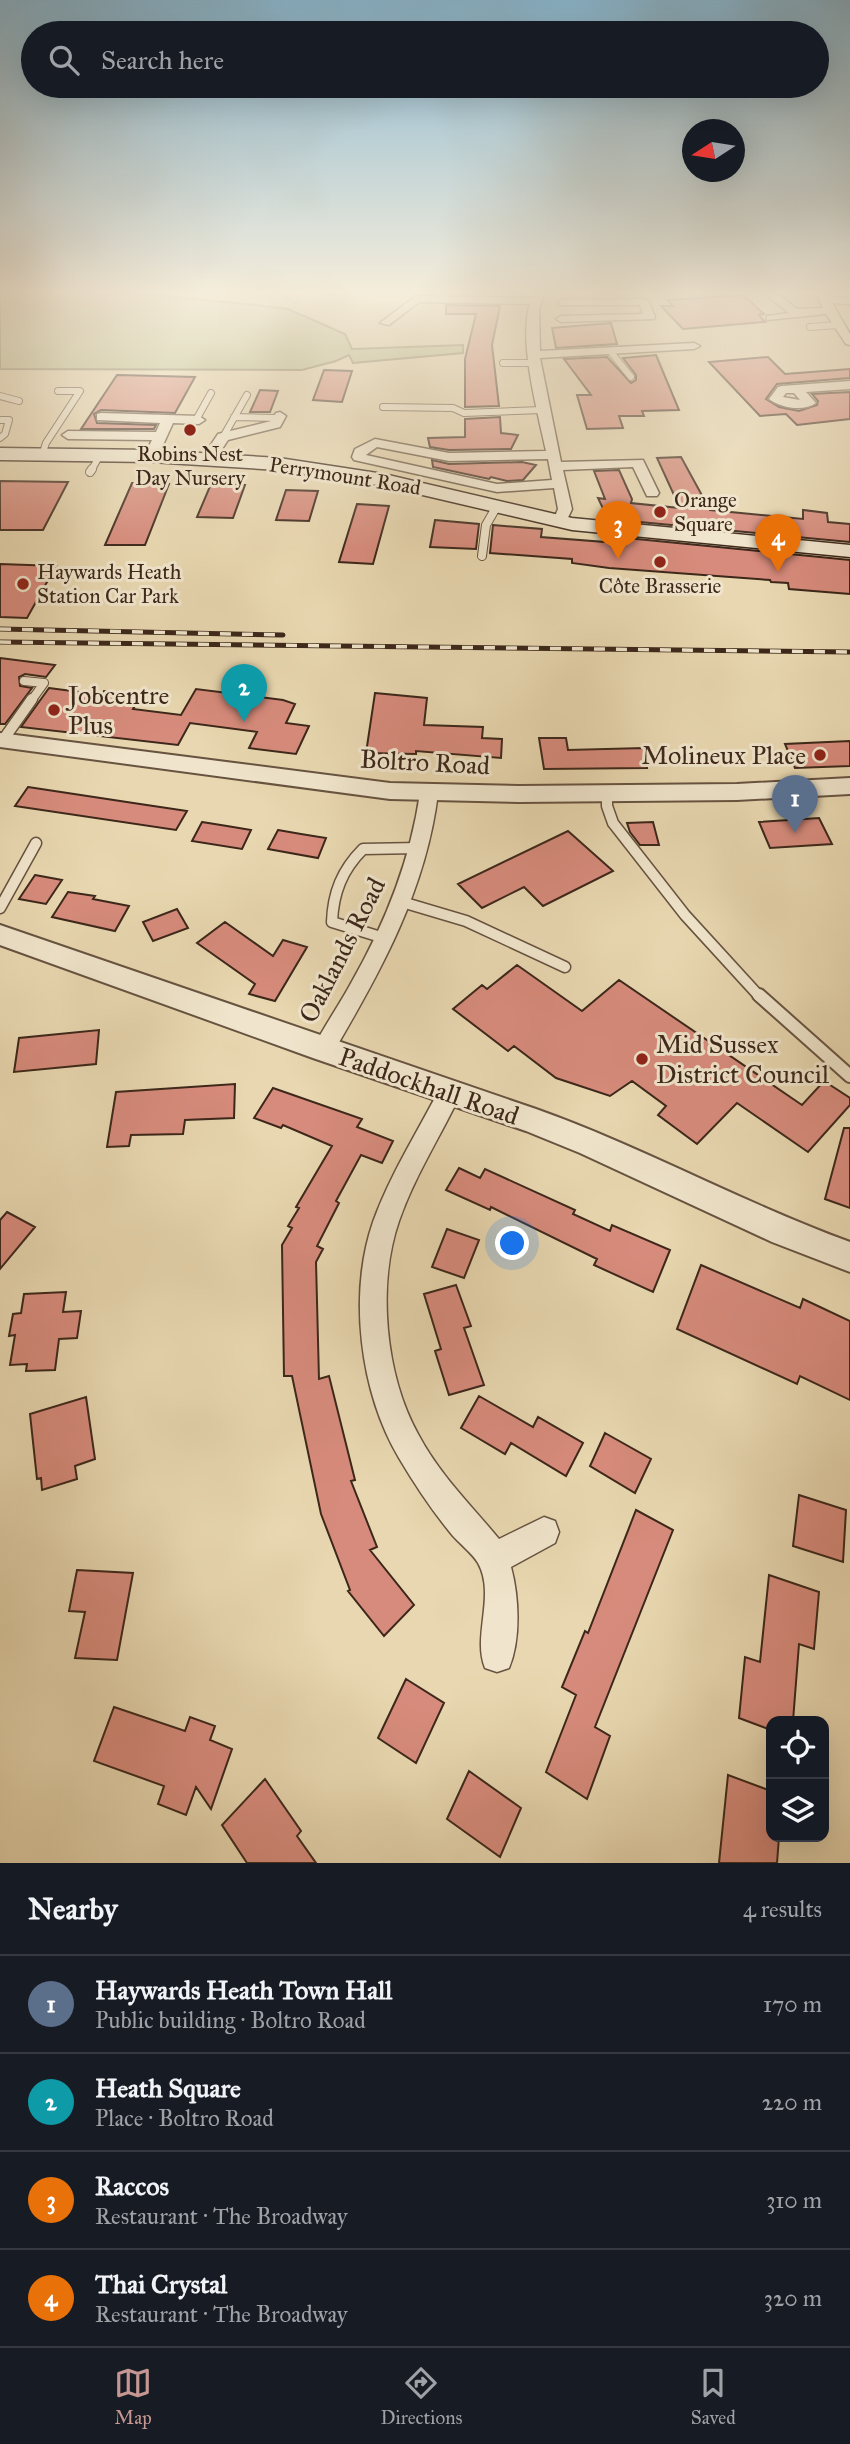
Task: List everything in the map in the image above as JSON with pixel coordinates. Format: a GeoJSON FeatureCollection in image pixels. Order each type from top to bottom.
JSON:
{"type":"FeatureCollection","features":[{"type":"Feature","properties":{"kind":"main road","name":"Perrymount Road"},"geometry":{"type":"LineString","coordinates":[[0,454],[42,454],[95,463],[151,456],[279,464],[343,473],[601,528],[850,551]]}},
{"type":"Feature","properties":{"kind":"street"},"geometry":{"type":"LineString","coordinates":[[538,378],[542,410],[561,483],[565,509],[560,521]]}},
{"type":"Feature","properties":{"kind":"street"},"geometry":{"type":"LineString","coordinates":[[797,390],[850,385]]}},
{"type":"Feature","properties":{"kind":"street"},"geometry":{"type":"LineString","coordinates":[[101,417],[197,420]]}},
{"type":"Feature","properties":{"kind":"street"},"geometry":{"type":"LineString","coordinates":[[209,458],[223,438],[276,424],[279,417]]}},
{"type":"Feature","properties":{"kind":"street"},"geometry":{"type":"LineString","coordinates":[[151,456],[168,419]]}},
{"type":"Feature","properties":{"kind":"street"},"geometry":{"type":"LineString","coordinates":[[68,435],[161,436]]}},
{"type":"Feature","properties":{"kind":"street"},"geometry":{"type":"LineString","coordinates":[[561,483],[497,488],[359,457],[360,452],[375,443],[449,457],[638,463],[652,493]]}},
{"type":"Feature","properties":{"kind":"street","name":"Boltro Road"},"geometry":{"type":"LineString","coordinates":[[2,740],[308,781],[429,793],[737,792],[850,786]]}},
{"type":"Feature","properties":{"kind":"street","name":"Oaklands Road"},"geometry":{"type":"LineString","coordinates":[[323,1050],[402,902],[419,848],[429,793]]}},
{"type":"Feature","properties":{"kind":"street","name":"Paddockhall Road"},"geometry":{"type":"LineString","coordinates":[[0,935],[323,1050],[450,1091],[591,1144],[783,1232],[850,1257]]}},
{"type":"Feature","properties":{"kind":"street"},"geometry":{"type":"LineString","coordinates":[[450,1091],[386,1223],[373,1291],[375,1333],[384,1382],[400,1426],[420,1466],[494,1559],[502,1606],[497,1656]]}},
{"type":"Feature","properties":{"kind":"street"},"geometry":{"type":"LineString","coordinates":[[494,1559],[544,1532]]}},
{"type":"Feature","properties":{"kind":"lane"},"geometry":{"type":"LineString","coordinates":[[42,454],[46,443],[80,391],[58,391]]}},
{"type":"Feature","properties":{"kind":"lane"},"geometry":{"type":"LineString","coordinates":[[197,420],[211,393]]}},
{"type":"Feature","properties":{"kind":"lane"},"geometry":{"type":"LineString","coordinates":[[223,438],[247,395]]}},
{"type":"Feature","properties":{"kind":"lane"},"geometry":{"type":"LineString","coordinates":[[0,396],[19,401]]}},
{"type":"Feature","properties":{"kind":"lane"},"geometry":{"type":"LineString","coordinates":[[383,407],[453,408],[464,413],[542,410]]}},
{"type":"Feature","properties":{"kind":"lane"},"geometry":{"type":"LineString","coordinates":[[234,417],[279,417]]}},
{"type":"Feature","properties":{"kind":"lane"},"geometry":{"type":"LineString","coordinates":[[0,420],[9,420],[5,434],[0,438]]}},
{"type":"Feature","properties":{"kind":"lane"},"geometry":{"type":"LineString","coordinates":[[482,556],[486,525],[496,506]]}},
{"type":"Feature","properties":{"kind":"lane"},"geometry":{"type":"LineString","coordinates":[[2,740],[44,683],[24,681]]}},
{"type":"Feature","properties":{"kind":"lane"},"geometry":{"type":"LineString","coordinates":[[607,793],[607,806],[613,823],[675,903],[777,1014],[850,1076]]}},
{"type":"Feature","properties":{"kind":"lane"},"geometry":{"type":"LineString","coordinates":[[0,908],[36,843]]}},
{"type":"Feature","properties":{"kind":"lane"},"geometry":{"type":"LineString","coordinates":[[384,938],[332,922],[332,902],[347,862],[363,849],[419,848]]}},
{"type":"Feature","properties":{"kind":"lane"},"geometry":{"type":"LineString","coordinates":[[402,902],[439,910],[485,927],[565,967]]}},
{"type":"Feature","properties":{"kind":"building"},"geometry":{"type":"Polygon","coordinates":[[[115,378],[194,378],[175,413],[101,410],[94,414],[97,423],[156,425],[154,429],[81,429],[115,378]]]}},
{"type":"Feature","properties":{"kind":"building"},"geometry":{"type":"Polygon","coordinates":[[[321,378],[350,378],[342,402],[313,400],[321,378]]]}},
{"type":"Feature","properties":{"kind":"building"},"geometry":{"type":"Polygon","coordinates":[[[465,378],[496,378],[499,406],[465,407],[465,378]]]}},
{"type":"Feature","properties":{"kind":"building"},"geometry":{"type":"Polygon","coordinates":[[[578,378],[626,378],[631,383],[636,380],[666,378],[679,410],[642,411],[644,416],[619,416],[623,428],[587,429],[577,395],[591,395],[578,378]]]}},
{"type":"Feature","properties":{"kind":"building"},"geometry":{"type":"Polygon","coordinates":[[[724,378],[850,378],[777,384],[766,399],[779,407],[799,411],[817,405],[818,401],[812,394],[850,392],[850,419],[797,425],[786,414],[760,416],[724,378]]]}},
{"type":"Feature","properties":{"kind":"building"},"geometry":{"type":"Polygon","coordinates":[[[260,390],[278,391],[270,412],[250,412],[260,390]]]}},
{"type":"Feature","properties":{"kind":"building"},"geometry":{"type":"Polygon","coordinates":[[[500,417],[501,433],[518,435],[511,449],[449,450],[430,447],[428,438],[465,437],[465,419],[500,417]]]}},
{"type":"Feature","properties":{"kind":"building"},"geometry":{"type":"Polygon","coordinates":[[[681,457],[710,510],[803,519],[803,510],[827,513],[828,522],[850,524],[850,542],[608,519],[598,498],[605,499],[594,471],[619,470],[632,499],[631,503],[680,508],[657,458],[681,457]]]}},
{"type":"Feature","properties":{"kind":"building"},"geometry":{"type":"Polygon","coordinates":[[[432,460],[449,464],[522,462],[536,465],[523,480],[507,481],[433,467],[432,460]]]}},
{"type":"Feature","properties":{"kind":"building"},"geometry":{"type":"Polygon","coordinates":[[[0,481],[68,482],[43,530],[0,530],[0,481]]]}},
{"type":"Feature","properties":{"kind":"building"},"geometry":{"type":"Polygon","coordinates":[[[132,483],[169,484],[145,545],[105,545],[132,483]]]}},
{"type":"Feature","properties":{"kind":"building"},"geometry":{"type":"Polygon","coordinates":[[[211,484],[245,485],[233,518],[197,517],[211,484]]]}},
{"type":"Feature","properties":{"kind":"building"},"geometry":{"type":"Polygon","coordinates":[[[286,490],[318,491],[309,521],[276,520],[286,490]]]}},
{"type":"Feature","properties":{"kind":"building"},"geometry":{"type":"Polygon","coordinates":[[[357,504],[389,506],[373,564],[339,562],[357,504]]]}},
{"type":"Feature","properties":{"kind":"building"},"geometry":{"type":"Polygon","coordinates":[[[435,520],[479,524],[476,549],[430,547],[435,520]]]}},
{"type":"Feature","properties":{"kind":"building"},"geometry":{"type":"Polygon","coordinates":[[[493,525],[542,529],[541,537],[619,543],[616,537],[850,560],[850,594],[789,589],[788,583],[770,580],[609,568],[572,563],[572,559],[490,553],[493,525]]]}},
{"type":"Feature","properties":{"kind":"building","name":"Haywards Heath Station Car Park"},"geometry":{"type":"Polygon","coordinates":[[[0,564],[56,566],[27,618],[0,617],[0,564]]]}},
{"type":"Feature","properties":{"kind":"building"},"geometry":{"type":"Polygon","coordinates":[[[0,658],[55,665],[46,677],[25,674],[19,677],[20,686],[32,688],[5,724],[0,724],[0,658]]]}},
{"type":"Feature","properties":{"kind":"building"},"geometry":{"type":"Polygon","coordinates":[[[49,688],[102,695],[104,691],[141,696],[133,709],[181,715],[196,689],[283,700],[295,704],[286,723],[309,726],[296,754],[249,748],[257,732],[190,723],[178,745],[21,727],[49,688]]]}},
{"type":"Feature","properties":{"kind":"building"},"geometry":{"type":"Polygon","coordinates":[[[375,693],[427,698],[424,725],[483,727],[482,738],[502,739],[501,758],[416,751],[416,754],[366,753],[375,693]]]}},
{"type":"Feature","properties":{"kind":"building"},"geometry":{"type":"Polygon","coordinates":[[[539,738],[566,738],[568,750],[644,748],[647,768],[544,769],[539,738]]]}},
{"type":"Feature","properties":{"kind":"building","name":"Molineux Place"},"geometry":{"type":"Polygon","coordinates":[[[850,741],[850,766],[795,768],[785,744],[850,741]]]}},
{"type":"Feature","properties":{"kind":"building"},"geometry":{"type":"Polygon","coordinates":[[[28,787],[187,811],[176,830],[15,806],[28,787]]]}},
{"type":"Feature","properties":{"kind":"building"},"geometry":{"type":"Polygon","coordinates":[[[819,818],[832,844],[770,848],[759,822],[819,818]]]}},
{"type":"Feature","properties":{"kind":"building"},"geometry":{"type":"Polygon","coordinates":[[[202,822],[251,830],[242,849],[192,841],[202,822]]]}},
{"type":"Feature","properties":{"kind":"building"},"geometry":{"type":"Polygon","coordinates":[[[653,822],[659,845],[640,845],[627,823],[653,822]]]}},
{"type":"Feature","properties":{"kind":"building"},"geometry":{"type":"Polygon","coordinates":[[[278,830],[326,838],[318,858],[268,849],[278,830]]]}},
{"type":"Feature","properties":{"kind":"building"},"geometry":{"type":"Polygon","coordinates":[[[568,831],[613,871],[543,906],[524,887],[482,908],[458,884],[568,831]]]}},
{"type":"Feature","properties":{"kind":"building"},"geometry":{"type":"Polygon","coordinates":[[[35,875],[62,880],[46,904],[19,899],[35,875]]]}},
{"type":"Feature","properties":{"kind":"building"},"geometry":{"type":"Polygon","coordinates":[[[68,892],[95,896],[93,899],[129,906],[115,931],[52,917],[68,892]]]}},
{"type":"Feature","properties":{"kind":"building"},"geometry":{"type":"Polygon","coordinates":[[[177,909],[188,928],[153,941],[143,922],[177,909]]]}},
{"type":"Feature","properties":{"kind":"building"},"geometry":{"type":"Polygon","coordinates":[[[225,922],[273,956],[283,940],[307,947],[275,1001],[249,994],[255,984],[197,943],[225,922]]]}},
{"type":"Feature","properties":{"kind":"building","name":"Mid Sussex District Council"},"geometry":{"type":"Polygon","coordinates":[[[517,965],[582,1011],[619,980],[802,1105],[824,1081],[850,1098],[850,1105],[808,1152],[737,1103],[697,1144],[658,1115],[666,1106],[632,1081],[610,1096],[556,1078],[514,1046],[508,1051],[453,1009],[482,985],[487,989],[517,965]]]}},
{"type":"Feature","properties":{"kind":"building"},"geometry":{"type":"Polygon","coordinates":[[[99,1030],[96,1064],[14,1072],[19,1038],[99,1030]]]}},
{"type":"Feature","properties":{"kind":"building"},"geometry":{"type":"Polygon","coordinates":[[[235,1084],[234,1118],[185,1120],[183,1134],[131,1135],[129,1146],[107,1147],[116,1092],[235,1084]]]}},
{"type":"Feature","properties":{"kind":"building"},"geometry":{"type":"Polygon","coordinates":[[[273,1088],[362,1119],[357,1127],[393,1141],[382,1163],[361,1155],[336,1201],[339,1203],[317,1246],[323,1249],[316,1262],[319,1379],[329,1376],[355,1480],[351,1481],[377,1547],[370,1550],[414,1605],[384,1636],[348,1591],[350,1590],[321,1514],[292,1376],[284,1376],[282,1245],[292,1228],[288,1226],[299,1208],[296,1207],[332,1146],[283,1125],[281,1128],[254,1118],[273,1088]]]}},
{"type":"Feature","properties":{"kind":"building"},"geometry":{"type":"Polygon","coordinates":[[[844,1128],[850,1128],[850,1208],[825,1199],[844,1128]]]}},
{"type":"Feature","properties":{"kind":"building"},"geometry":{"type":"Polygon","coordinates":[[[459,1168],[480,1178],[485,1169],[575,1210],[573,1214],[610,1231],[612,1225],[670,1250],[653,1292],[594,1265],[597,1259],[491,1207],[490,1210],[446,1190],[459,1168]]]}},
{"type":"Feature","properties":{"kind":"building"},"geometry":{"type":"Polygon","coordinates":[[[7,1212],[35,1227],[0,1269],[0,1220],[7,1212]]]}},
{"type":"Feature","properties":{"kind":"building"},"geometry":{"type":"Polygon","coordinates":[[[447,1229],[479,1240],[464,1278],[432,1267],[447,1229]]]}},
{"type":"Feature","properties":{"kind":"building"},"geometry":{"type":"Polygon","coordinates":[[[701,1265],[800,1308],[803,1299],[850,1321],[850,1400],[800,1376],[797,1384],[677,1329],[701,1265]]]}},
{"type":"Feature","properties":{"kind":"building"},"geometry":{"type":"Polygon","coordinates":[[[456,1285],[471,1326],[464,1328],[484,1385],[449,1395],[435,1351],[441,1349],[424,1294],[456,1285]]]}},
{"type":"Feature","properties":{"kind":"building"},"geometry":{"type":"Polygon","coordinates":[[[66,1292],[63,1312],[81,1311],[77,1338],[59,1339],[55,1370],[26,1371],[27,1364],[10,1365],[15,1335],[9,1336],[13,1314],[21,1313],[24,1294],[66,1292]]]}},
{"type":"Feature","properties":{"kind":"building"},"geometry":{"type":"Polygon","coordinates":[[[479,1396],[533,1427],[538,1417],[583,1443],[566,1476],[511,1443],[505,1454],[461,1428],[479,1396]]]}},
{"type":"Feature","properties":{"kind":"building"},"geometry":{"type":"Polygon","coordinates":[[[86,1397],[95,1459],[75,1466],[77,1479],[42,1490],[41,1478],[37,1479],[30,1414],[86,1397]]]}},
{"type":"Feature","properties":{"kind":"building"},"geometry":{"type":"Polygon","coordinates":[[[605,1433],[651,1459],[635,1493],[590,1466],[605,1433]]]}},
{"type":"Feature","properties":{"kind":"building"},"geometry":{"type":"Polygon","coordinates":[[[799,1495],[846,1510],[843,1562],[793,1546],[799,1495]]]}},
{"type":"Feature","properties":{"kind":"building"},"geometry":{"type":"Polygon","coordinates":[[[636,1510],[673,1530],[595,1727],[610,1736],[587,1799],[546,1772],[576,1695],[562,1687],[585,1631],[588,1633],[636,1510]]]}},
{"type":"Feature","properties":{"kind":"building"},"geometry":{"type":"Polygon","coordinates":[[[77,1570],[133,1573],[117,1660],[75,1658],[85,1612],[69,1611],[77,1570]]]}},
{"type":"Feature","properties":{"kind":"building"},"geometry":{"type":"Polygon","coordinates":[[[769,1575],[819,1592],[814,1649],[799,1644],[793,1716],[766,1716],[766,1728],[739,1718],[745,1657],[760,1662],[769,1575]]]}},
{"type":"Feature","properties":{"kind":"building"},"geometry":{"type":"Polygon","coordinates":[[[406,1679],[444,1703],[416,1763],[378,1738],[406,1679]]]}},
{"type":"Feature","properties":{"kind":"building"},"geometry":{"type":"Polygon","coordinates":[[[114,1707],[185,1731],[190,1717],[215,1726],[210,1740],[232,1749],[211,1809],[196,1787],[186,1815],[158,1804],[164,1786],[94,1761],[114,1707]]]}},
{"type":"Feature","properties":{"kind":"building"},"geometry":{"type":"Polygon","coordinates":[[[469,1771],[521,1808],[500,1857],[447,1819],[469,1771]]]}},
{"type":"Feature","properties":{"kind":"building"},"geometry":{"type":"Polygon","coordinates":[[[728,1775],[766,1789],[766,1842],[779,1842],[777,1863],[719,1863],[728,1775]]]}},
{"type":"Feature","properties":{"kind":"building"},"geometry":{"type":"Polygon","coordinates":[[[265,1779],[301,1831],[297,1836],[316,1863],[247,1863],[222,1825],[265,1779]]]}},
{"type":"Feature","properties":{"kind":"railway"},"geometry":{"type":"LineString","coordinates":[[0,629],[283,635]]}},
{"type":"Feature","properties":{"kind":"railway"},"geometry":{"type":"LineString","coordinates":[[0,642],[850,652]]}},
{"type":"Feature","properties":{"kind":"place","name":"Robins Nest Day Nursery"},"geometry":{"type":"Point","coordinates":[190,430]}},
{"type":"Feature","properties":{"kind":"place","name":"Orange Square"},"geometry":{"type":"Point","coordinates":[660,512]}},
{"type":"Feature","properties":{"kind":"place","name":"Raccos"},"geometry":{"type":"Point","coordinates":[618,559]}},
{"type":"Feature","properties":{"kind":"place","name":"Côte Brasserie"},"geometry":{"type":"Point","coordinates":[660,562]}},
{"type":"Feature","properties":{"kind":"place","name":"Thai Crystal"},"geometry":{"type":"Point","coordinates":[778,572]}},
{"type":"Feature","properties":{"kind":"place","name":"Haywards Heath Station Car Park"},"geometry":{"type":"Point","coordinates":[23,584]}},
{"type":"Feature","properties":{"kind":"place","name":"Jobcentre Plus"},"geometry":{"type":"Point","coordinates":[54,710]}},
{"type":"Feature","properties":{"kind":"place","name":"Heath Square"},"geometry":{"type":"Point","coordinates":[244,722]}},
{"type":"Feature","properties":{"kind":"place","name":"Molineux Place"},"geometry":{"type":"Point","coordinates":[820,755]}},
{"type":"Feature","properties":{"kind":"place","name":"Haywards Heath Town Hall"},"geometry":{"type":"Point","coordinates":[795,833]}},
{"type":"Feature","properties":{"kind":"place","name":"Mid Sussex District Council"},"geometry":{"type":"Point","coordinates":[642,1059]}}]}
